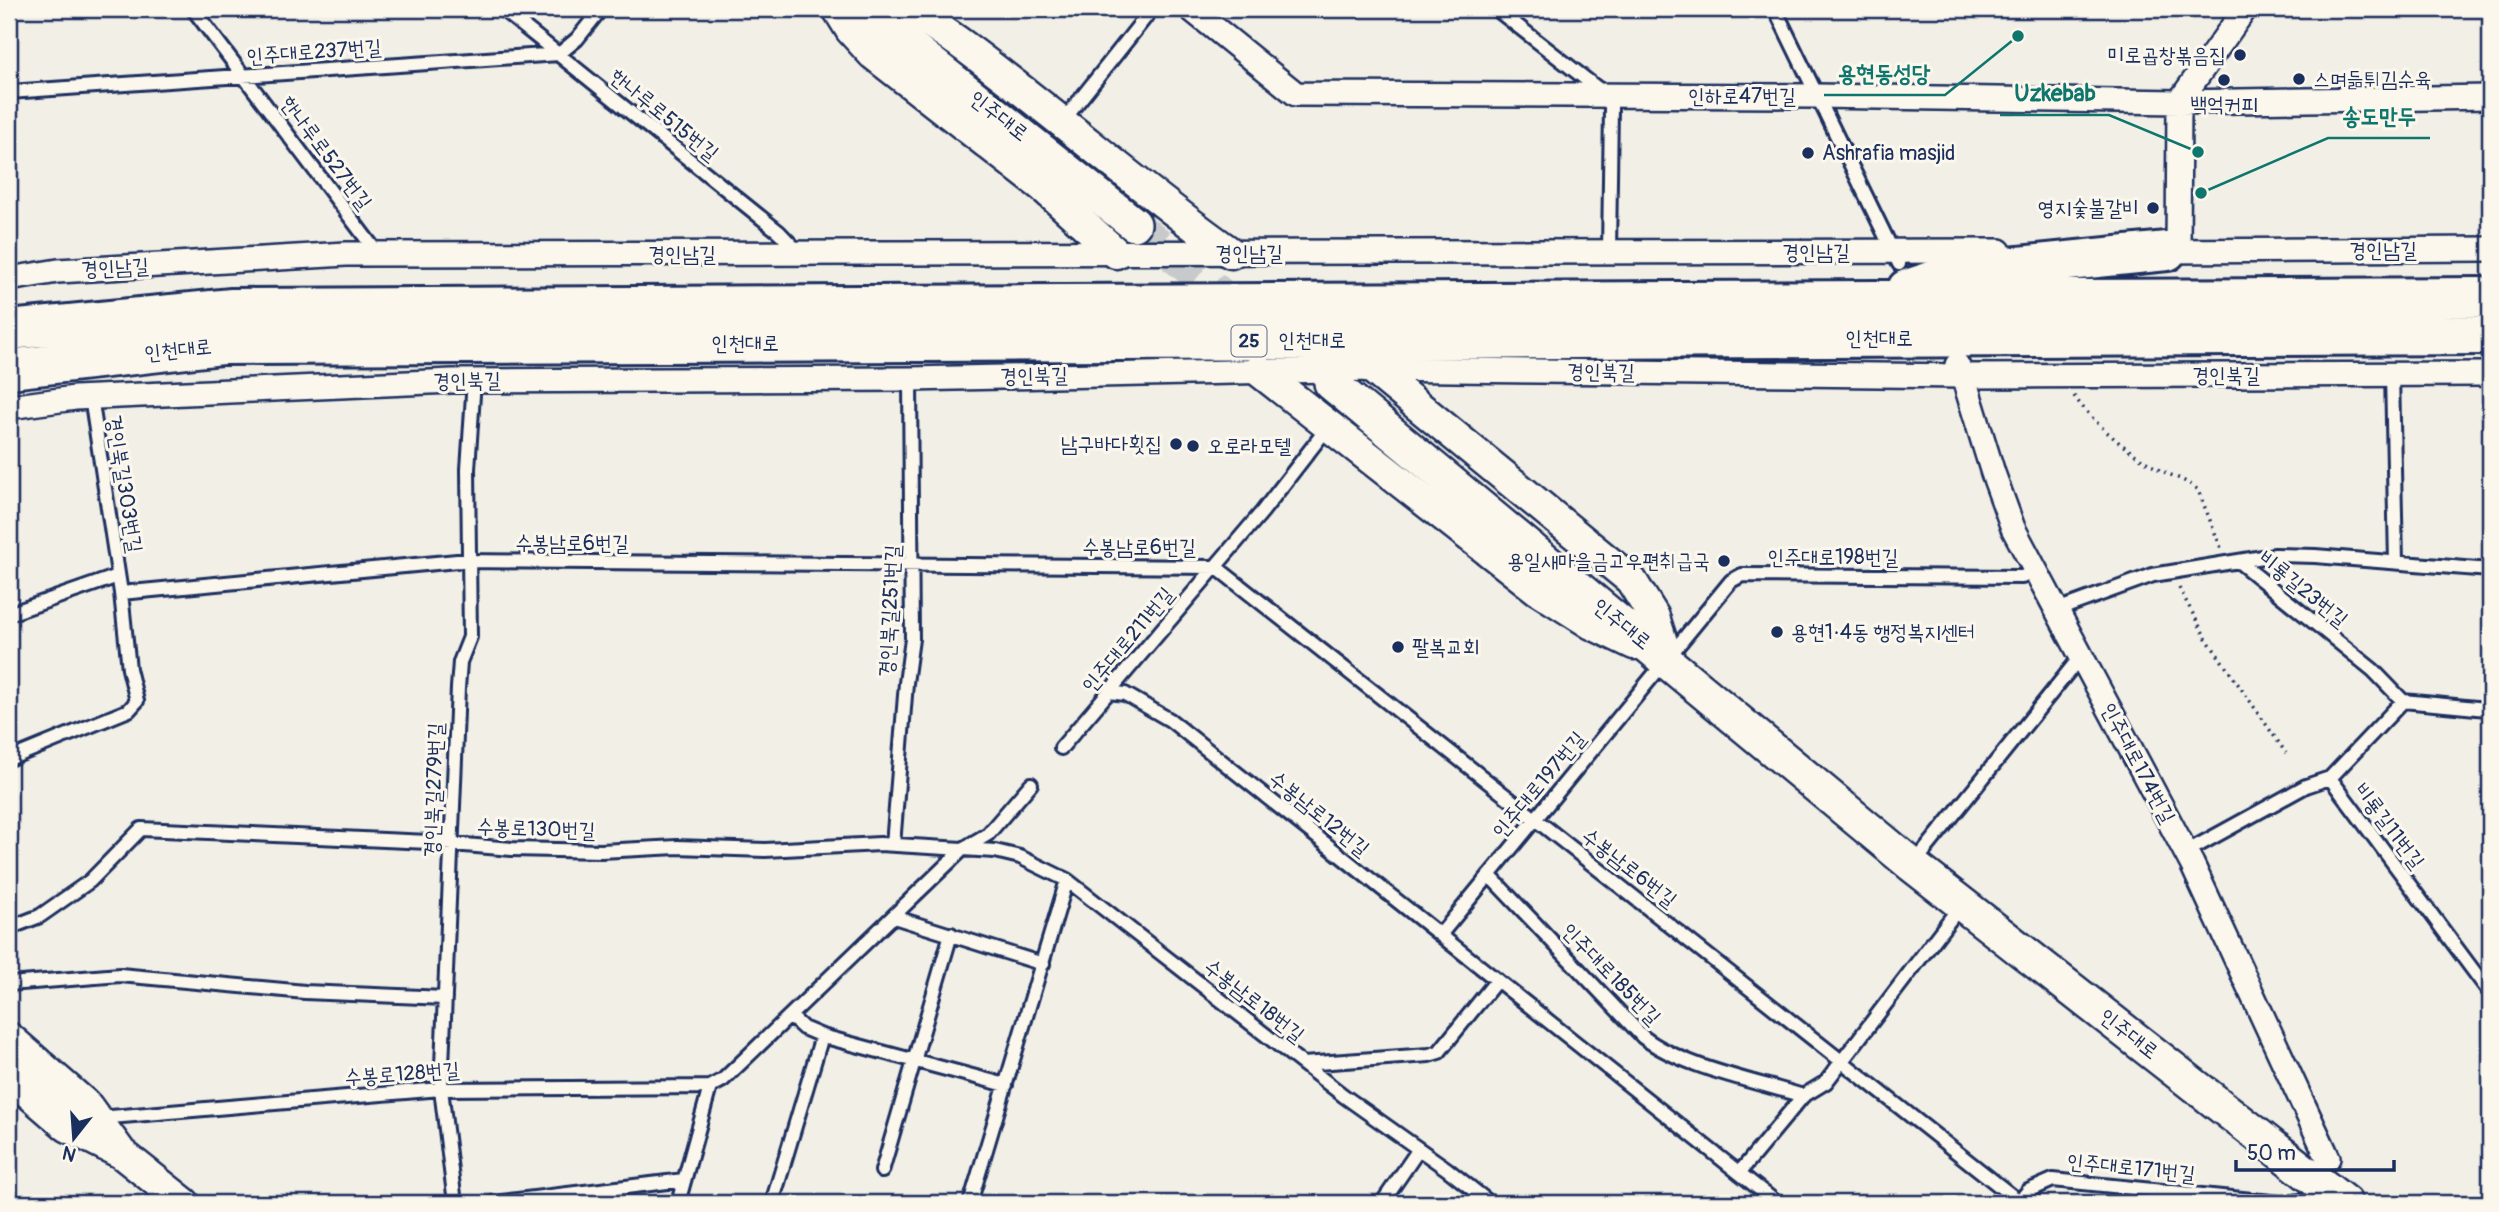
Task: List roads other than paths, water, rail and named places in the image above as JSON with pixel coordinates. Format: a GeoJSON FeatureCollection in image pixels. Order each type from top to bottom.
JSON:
{"type":"FeatureCollection","features":[{"type":"Feature","properties":{"kind":"highway"},"geometry":{"type":"LineString","coordinates":[[1869,300],[1959,272],[2172,251]]}},
{"type":"Feature","properties":{"kind":"highway","name":"인천대로"},"geometry":{"type":"LineString","coordinates":[[9,330],[232,308],[2490,297]]}},
{"type":"Feature","properties":{"kind":"highway","name":"인천대로"},"geometry":{"type":"LineString","coordinates":[[9,369],[222,345],[2490,335]]}},
{"type":"Feature","properties":{"kind":"main road","name":"인주대로"},"geometry":{"type":"LineString","coordinates":[[863,9],[1134,224]]}},
{"type":"Feature","properties":{"kind":"main road","name":"인주대로"},"geometry":{"type":"LineString","coordinates":[[1331,383],[1912,865],[2316,1164],[2340,1199]]}},
{"type":"Feature","properties":{"kind":"street"},"geometry":{"type":"LineString","coordinates":[[838,9],[851,30],[873,54],[1042,186],[1116,253]]}},
{"type":"Feature","properties":{"kind":"street"},"geometry":{"type":"LineString","coordinates":[[907,9],[938,27],[1063,121],[1188,223],[1231,253]]}},
{"type":"Feature","properties":{"kind":"street","name":"인하로47번길"},"geometry":{"type":"LineString","coordinates":[[1191,9],[1296,94],[1817,96],[2179,102],[2490,97]]}},
{"type":"Feature","properties":{"kind":"street"},"geometry":{"type":"LineString","coordinates":[[2172,251],[2179,102],[2245,9]]}},
{"type":"Feature","properties":{"kind":"street","name":"경인남길"},"geometry":{"type":"LineString","coordinates":[[9,279],[58,271],[346,254],[1609,252],[1896,258],[2172,251],[2490,249]]}},
{"type":"Feature","properties":{"kind":"street"},"geometry":{"type":"LineString","coordinates":[[1373,369],[1631,580],[1654,617],[1668,661]]}},
{"type":"Feature","properties":{"kind":"street","name":"경인북길"},"geometry":{"type":"LineString","coordinates":[[9,407],[91,397],[474,380],[910,379],[1373,369],[1960,370],[2060,376],[2490,374]]}},
{"type":"Feature","properties":{"kind":"street"},"geometry":{"type":"LineString","coordinates":[[1259,370],[1537,589],[1592,624],[1668,661]]}},
{"type":"Feature","properties":{"kind":"street","name":"인주대로174번길"},"geometry":{"type":"LineString","coordinates":[[1960,370],[2013,528],[2186,852],[2316,1164]]}},
{"type":"Feature","properties":{"kind":"street"},"geometry":{"type":"LineString","coordinates":[[9,1038],[87,1105],[121,1153]]}},
{"type":"Feature","properties":{"kind":"street"},"geometry":{"type":"LineString","coordinates":[[9,1076],[67,1126],[121,1153],[184,1203]]}},
{"type":"Feature","properties":{"kind":"lane","name":"한나루로527번길"},"geometry":{"type":"LineString","coordinates":[[193,9],[378,254]]}},
{"type":"Feature","properties":{"kind":"lane","name":"한나루로515번길"},"geometry":{"type":"LineString","coordinates":[[502,9],[779,232],[799,253]]}},
{"type":"Feature","properties":{"kind":"lane"},"geometry":{"type":"LineString","coordinates":[[559,54],[576,39],[601,9]]}},
{"type":"Feature","properties":{"kind":"lane"},"geometry":{"type":"LineString","coordinates":[[1063,121],[1152,9]]}},
{"type":"Feature","properties":{"kind":"lane"},"geometry":{"type":"LineString","coordinates":[[1496,9],[1606,95],[1611,107],[1609,252]]}},
{"type":"Feature","properties":{"kind":"lane"},"geometry":{"type":"LineString","coordinates":[[1775,9],[1896,258]]}},
{"type":"Feature","properties":{"kind":"lane","name":"인주대로237번길"},"geometry":{"type":"LineString","coordinates":[[9,92],[559,54]]}},
{"type":"Feature","properties":{"kind":"lane"},"geometry":{"type":"LineString","coordinates":[[2392,374],[2396,562]]}},
{"type":"Feature","properties":{"kind":"lane","name":"경인북길251번길"},"geometry":{"type":"LineString","coordinates":[[893,845],[912,639],[910,379]]}},
{"type":"Feature","properties":{"kind":"lane","name":"경인북길279번길"},"geometry":{"type":"LineString","coordinates":[[455,1203],[441,1089],[460,663],[470,637],[468,469],[474,380]]}},
{"type":"Feature","properties":{"kind":"lane","name":"경인북길303번길"},"geometry":{"type":"LineString","coordinates":[[9,759],[129,710],[137,701],[129,669],[121,593],[91,397]]}},
{"type":"Feature","properties":{"kind":"lane","name":"인주대로211번길"},"geometry":{"type":"LineString","coordinates":[[1061,748],[1262,512],[1328,427]]}},
{"type":"Feature","properties":{"kind":"lane","name":"비룡길23번길"},"geometry":{"type":"LineString","coordinates":[[2238,561],[2275,555],[2315,556],[2490,570]]}},
{"type":"Feature","properties":{"kind":"lane","name":"수봉남로6번길"},"geometry":{"type":"LineString","coordinates":[[121,593],[468,561],[1216,567],[2020,1203]]}},
{"type":"Feature","properties":{"kind":"lane"},"geometry":{"type":"LineString","coordinates":[[2057,610],[2153,575],[2238,561]]}},
{"type":"Feature","properties":{"kind":"lane","name":"비룡길23번길"},"geometry":{"type":"LineString","coordinates":[[2238,561],[2373,670],[2403,701]]}},
{"type":"Feature","properties":{"kind":"lane","name":"인주대로198번길"},"geometry":{"type":"LineString","coordinates":[[1668,661],[1731,580],[1742,575],[2022,577],[2036,571]]}},
{"type":"Feature","properties":{"kind":"lane","name":"경인북길303번길"},"geometry":{"type":"LineString","coordinates":[[9,614],[118,576]]}},
{"type":"Feature","properties":{"kind":"lane"},"geometry":{"type":"LineString","coordinates":[[1912,865],[2081,656]]}},
{"type":"Feature","properties":{"kind":"lane","name":"인주대로197번길"},"geometry":{"type":"LineString","coordinates":[[1440,935],[1668,661]]}},
{"type":"Feature","properties":{"kind":"lane","name":"수봉남로12번길"},"geometry":{"type":"LineString","coordinates":[[1109,692],[1125,694],[1170,720],[1777,1203]]}},
{"type":"Feature","properties":{"kind":"lane"},"geometry":{"type":"LineString","coordinates":[[2330,778],[2403,701],[2487,709],[2490,712]]}},
{"type":"Feature","properties":{"kind":"lane","name":"비룡길11번길"},"geometry":{"type":"LineString","coordinates":[[2186,852],[2306,786],[2330,778],[2490,993]]}},
{"type":"Feature","properties":{"kind":"lane"},"geometry":{"type":"LineString","coordinates":[[678,1203],[710,1087],[723,1080],[963,849],[988,834],[1031,784]]}},
{"type":"Feature","properties":{"kind":"lane","name":"수봉로130번길"},"geometry":{"type":"LineString","coordinates":[[9,928],[40,916],[90,881],[141,829],[512,849],[677,847],[765,850],[893,845],[963,849]]}},
{"type":"Feature","properties":{"kind":"lane","name":"수봉남로18번길"},"geometry":{"type":"LineString","coordinates":[[963,849],[995,851],[1020,857],[1067,880],[1344,1096],[1490,1203]]}},
{"type":"Feature","properties":{"kind":"lane","name":"인주대로185번길"},"geometry":{"type":"LineString","coordinates":[[1489,875],[1643,1037],[1659,1049],[1803,1096]]}},
{"type":"Feature","properties":{"kind":"lane"},"geometry":{"type":"LineString","coordinates":[[970,1203],[1067,880]]}},
{"type":"Feature","properties":{"kind":"lane"},"geometry":{"type":"LineString","coordinates":[[1739,1173],[1803,1096],[1826,1082],[1962,904]]}},
{"type":"Feature","properties":{"kind":"lane"},"geometry":{"type":"LineString","coordinates":[[895,915],[897,918],[1043,964]]}},
{"type":"Feature","properties":{"kind":"lane"},"geometry":{"type":"LineString","coordinates":[[881,1171],[951,934]]}},
{"type":"Feature","properties":{"kind":"lane"},"geometry":{"type":"LineString","coordinates":[[9,984],[120,975],[305,992],[445,998]]}},
{"type":"Feature","properties":{"kind":"lane"},"geometry":{"type":"LineString","coordinates":[[1303,1064],[1429,1055],[1439,1052],[1497,980]]}},
{"type":"Feature","properties":{"kind":"lane"},"geometry":{"type":"LineString","coordinates":[[790,1016],[803,1028],[822,1036],[1006,1085]]}},
{"type":"Feature","properties":{"kind":"lane"},"geometry":{"type":"LineString","coordinates":[[772,1203],[822,1036]]}},
{"type":"Feature","properties":{"kind":"lane","name":"수봉로128번길"},"geometry":{"type":"LineString","coordinates":[[97,1119],[441,1089],[710,1087]]}},
{"type":"Feature","properties":{"kind":"lane"},"geometry":{"type":"LineString","coordinates":[[1382,1203],[1419,1149]]}},
{"type":"Feature","properties":{"kind":"lane"},"geometry":{"type":"LineString","coordinates":[[493,1203],[684,1180]]}},
{"type":"Feature","properties":{"kind":"lane","name":"인주대로171번길"},"geometry":{"type":"LineString","coordinates":[[2020,1203],[2028,1191],[2053,1180],[2282,1203],[2340,1199]]}},
{"type":"Feature","properties":{"kind":"tunnel"},"geometry":{"type":"LineString","coordinates":[[1134,224],[1244,313]]}},
{"type":"Feature","properties":{"kind":"place","name":"용현동성당"},"geometry":{"type":"Point","coordinates":[2018,36]}},
{"type":"Feature","properties":{"kind":"place","name":"미로곱창볶음집"},"geometry":{"type":"Point","coordinates":[2240,55]}},
{"type":"Feature","properties":{"kind":"place","name":"스며듦튀김수육"},"geometry":{"type":"Point","coordinates":[2299,79]}},
{"type":"Feature","properties":{"kind":"place","name":"백억커피"},"geometry":{"type":"Point","coordinates":[2224,80]}},
{"type":"Feature","properties":{"kind":"place","name":"Uzkebab"},"geometry":{"type":"Point","coordinates":[2198,152]}},
{"type":"Feature","properties":{"kind":"place","name":"Ashrafia masjid"},"geometry":{"type":"Point","coordinates":[1808,153]}},
{"type":"Feature","properties":{"kind":"place","name":"송도만두"},"geometry":{"type":"Point","coordinates":[2201,193]}},
{"type":"Feature","properties":{"kind":"place","name":"영지숯불갈비"},"geometry":{"type":"Point","coordinates":[2153,208]}},
{"type":"Feature","properties":{"kind":"place","name":"남구바다횟집"},"geometry":{"type":"Point","coordinates":[1176,444]}},
{"type":"Feature","properties":{"kind":"place","name":"오로라모텔"},"geometry":{"type":"Point","coordinates":[1193,446]}},
{"type":"Feature","properties":{"kind":"place","name":"용일새마을금고우편취급국"},"geometry":{"type":"Point","coordinates":[1724,561]}},
{"type":"Feature","properties":{"kind":"place","name":"용현1·4동 행정복지센터"},"geometry":{"type":"Point","coordinates":[1777,632]}},
{"type":"Feature","properties":{"kind":"place","name":"팔복교회"},"geometry":{"type":"Point","coordinates":[1398,647]}}]}
